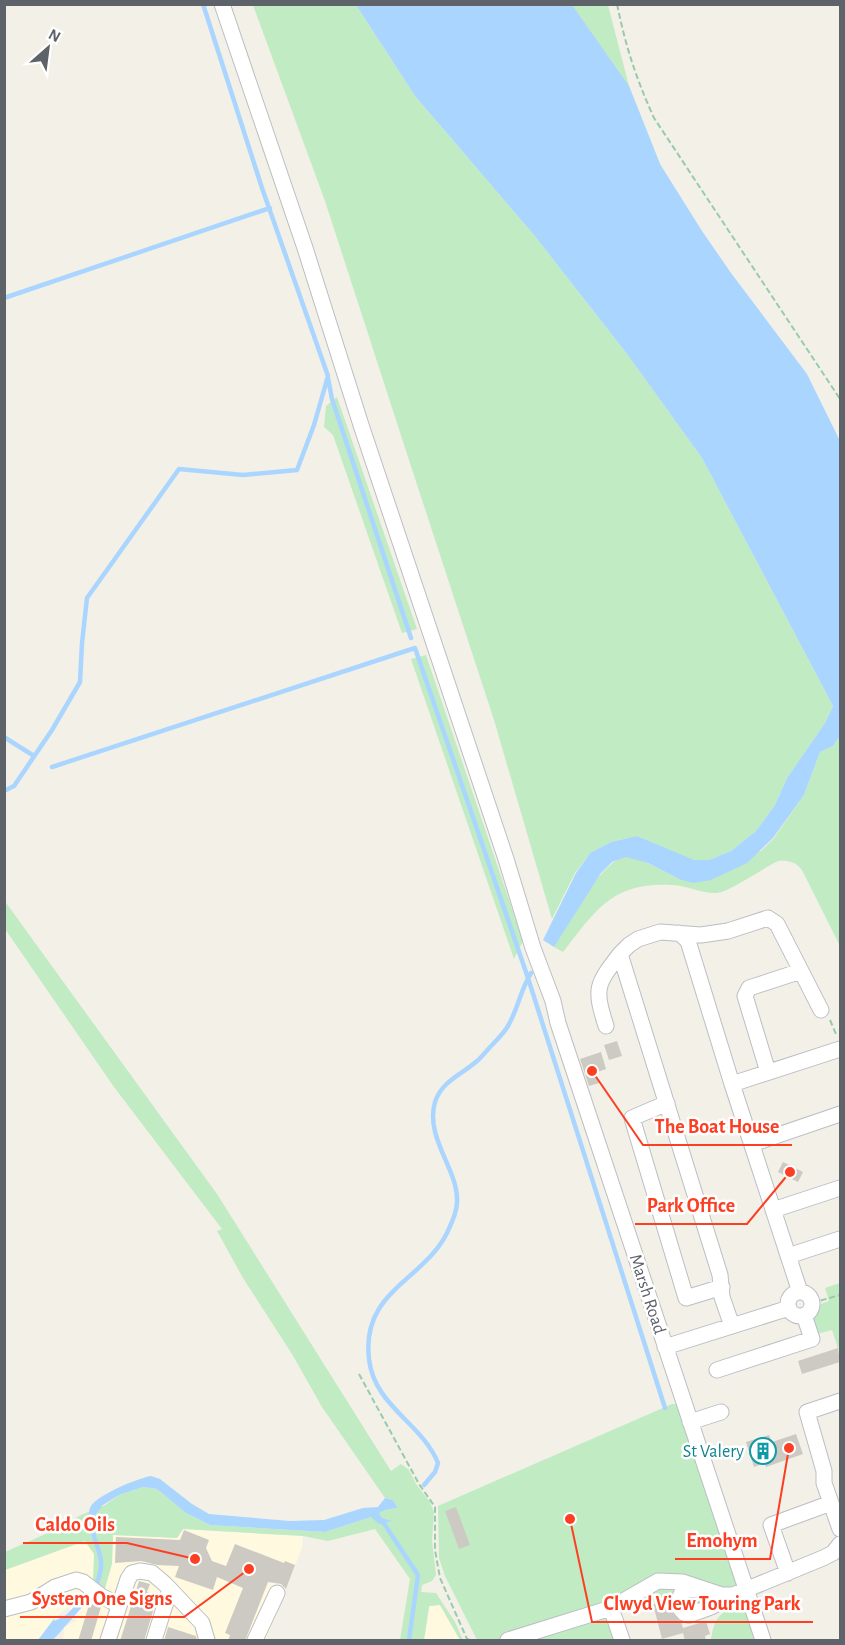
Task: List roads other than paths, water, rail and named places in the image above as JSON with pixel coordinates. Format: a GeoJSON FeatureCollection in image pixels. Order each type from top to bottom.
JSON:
{"type":"FeatureCollection","features":[{"type":"Feature","properties":{"kind":"street","name":"Marsh Road"},"geometry":{"type":"LineString","coordinates":[[222,4],[305,248],[361,425],[506,859],[533,948],[553,1001],[558,1023],[690,1422],[740,1593],[763,1641]]}},
{"type":"Feature","properties":{"kind":"street"},"geometry":{"type":"LineString","coordinates":[[606,1026],[599,1004],[598,986],[629,945],[660,932],[701,935],[728,931],[768,918],[777,924],[821,1010]]}},
{"type":"Feature","properties":{"kind":"street"},"geometry":{"type":"LineString","coordinates":[[679,933],[688,941],[800,1292]]}},
{"type":"Feature","properties":{"kind":"street"},"geometry":{"type":"LineString","coordinates":[[620,954],[720,1275],[722,1297],[732,1326]]}},
{"type":"Feature","properties":{"kind":"street"},"geometry":{"type":"LineString","coordinates":[[768,1072],[745,996],[749,988],[801,972]]}},
{"type":"Feature","properties":{"kind":"street"},"geometry":{"type":"LineString","coordinates":[[732,1084],[768,1072],[838,1041]]}},
{"type":"Feature","properties":{"kind":"street"},"geometry":{"type":"LineString","coordinates":[[667,1103],[633,1118],[686,1298],[722,1287]]}},
{"type":"Feature","properties":{"kind":"street"},"geometry":{"type":"LineString","coordinates":[[752,1144],[840,1114]]}},
{"type":"Feature","properties":{"kind":"street"},"geometry":{"type":"LineString","coordinates":[[773,1210],[840,1188]]}},
{"type":"Feature","properties":{"kind":"street"},"geometry":{"type":"LineString","coordinates":[[788,1256],[840,1239]]}},
{"type":"Feature","properties":{"kind":"street"},"geometry":{"type":"LineString","coordinates":[[717,1370],[812,1339],[808,1309],[810,1296],[800,1292],[790,1297],[789,1308],[794,1314],[808,1309]]}},
{"type":"Feature","properties":{"kind":"street"},"geometry":{"type":"LineString","coordinates":[[665,1347],[789,1308]]}},
{"type":"Feature","properties":{"kind":"street"},"geometry":{"type":"LineString","coordinates":[[840,1401],[807,1412],[824,1471],[824,1483],[840,1529]]}},
{"type":"Feature","properties":{"kind":"street"},"geometry":{"type":"LineString","coordinates":[[690,1422],[721,1412]]}},
{"type":"Feature","properties":{"kind":"street"},"geometry":{"type":"LineString","coordinates":[[788,1574],[771,1525],[831,1503]]}},
{"type":"Feature","properties":{"kind":"street"},"geometry":{"type":"LineString","coordinates":[[702,1589],[687,1590],[681,1594],[678,1606],[684,1613],[689,1615],[711,1607],[788,1574],[833,1553],[840,1546]]}},
{"type":"Feature","properties":{"kind":"street"},"geometry":{"type":"LineString","coordinates":[[108,1641],[128,1579],[132,1573],[140,1571],[152,1573],[170,1589],[202,1623],[207,1641]]}},
{"type":"Feature","properties":{"kind":"street"},"geometry":{"type":"LineString","coordinates":[[4,1609],[31,1602],[69,1581],[83,1582],[101,1596],[119,1605]]}},
{"type":"Feature","properties":{"kind":"street"},"geometry":{"type":"LineString","coordinates":[[508,1641],[611,1608],[658,1581],[683,1582],[722,1595],[740,1593]]}},
{"type":"Feature","properties":{"kind":"street"},"geometry":{"type":"LineString","coordinates":[[154,1641],[170,1589]]}},
{"type":"Feature","properties":{"kind":"street"},"geometry":{"type":"LineString","coordinates":[[255,1641],[276,1593]]}},
{"type":"Feature","properties":{"kind":"street"},"geometry":{"type":"LineString","coordinates":[[611,1608],[622,1641]]}},
{"type":"Feature","properties":{"kind":"water"},"geometry":{"type":"Polygon","coordinates":[[[356,5],[572,5],[629,86],[660,164],[731,273],[807,374],[840,441],[840,736],[833,746],[820,752],[804,795],[773,838],[747,863],[711,880],[693,883],[679,879],[648,863],[626,857],[612,862],[601,873],[554,947],[543,940],[576,873],[590,853],[611,842],[637,836],[694,860],[709,860],[731,851],[756,831],[775,805],[787,778],[825,723],[833,706],[702,458],[627,354],[534,235],[415,96],[356,5]]]}},
{"type":"Feature","properties":{"kind":"water"},"geometry":{"type":"Polygon","coordinates":[[[151,1476],[160,1479],[209,1514],[290,1521],[324,1520],[363,1508],[378,1507],[385,1498],[393,1500],[398,1508],[379,1513],[382,1518],[392,1521],[379,1524],[371,1517],[325,1532],[210,1525],[186,1513],[157,1489],[143,1487],[119,1495],[95,1510],[92,1521],[93,1536],[89,1515],[93,1503],[117,1488],[151,1476]]]}},
{"type":"Feature","properties":{"kind":"water"},"geometry":{"type":"Polygon","coordinates":[[[88,1593],[92,1596],[53,1640],[38,1640],[54,1619],[55,1621],[66,1615],[88,1593]]]}},
{"type":"Feature","properties":{"kind":"waterway"},"geometry":{"type":"LineString","coordinates":[[4,791],[14,786],[52,730],[80,682],[87,598],[179,469],[243,475],[297,470],[314,425],[328,376],[262,188],[203,4]]}},
{"type":"Feature","properties":{"kind":"waterway"},"geometry":{"type":"LineString","coordinates":[[4,298],[270,208]]}},
{"type":"Feature","properties":{"kind":"waterway"},"geometry":{"type":"LineString","coordinates":[[328,378],[332,399],[411,638]]}},
{"type":"Feature","properties":{"kind":"waterway"},"geometry":{"type":"LineString","coordinates":[[52,767],[415,648],[528,978],[665,1408]]}},
{"type":"Feature","properties":{"kind":"waterway"},"geometry":{"type":"LineString","coordinates":[[4,737],[34,756]]}},
{"type":"Feature","properties":{"kind":"waterway"},"geometry":{"type":"LineString","coordinates":[[424,1485],[435,1472],[438,1463],[421,1436],[380,1389],[369,1359],[369,1336],[374,1317],[384,1302],[436,1249],[447,1233],[456,1211],[455,1186],[434,1127],[433,1115],[438,1095],[447,1083],[479,1059],[508,1027],[531,973]]}},
{"type":"Feature","properties":{"kind":"waterway"},"geometry":{"type":"LineString","coordinates":[[96,1587],[101,1563],[93,1534],[92,1520],[99,1507]]}},
{"type":"Feature","properties":{"kind":"waterway"},"geometry":{"type":"LineString","coordinates":[[383,1522],[418,1575],[409,1640]]}},
{"type":"Feature","properties":{"kind":"place","name":"The Boat House"},"geometry":{"type":"Point","coordinates":[592,1071]}},
{"type":"Feature","properties":{"kind":"place","name":"Park Office"},"geometry":{"type":"Point","coordinates":[790,1172]}},
{"type":"Feature","properties":{"kind":"place","name":"Emohym"},"geometry":{"type":"Point","coordinates":[789,1448]}},
{"type":"Feature","properties":{"kind":"place","name":"St Valery"},"geometry":{"type":"Point","coordinates":[763,1451]}},
{"type":"Feature","properties":{"kind":"place","name":"Clwyd View Touring Park"},"geometry":{"type":"Point","coordinates":[570,1519]}},
{"type":"Feature","properties":{"kind":"place","name":"Caldo Oils"},"geometry":{"type":"Point","coordinates":[195,1559]}},
{"type":"Feature","properties":{"kind":"place","name":"System One Signs"},"geometry":{"type":"Point","coordinates":[249,1569]}}]}
